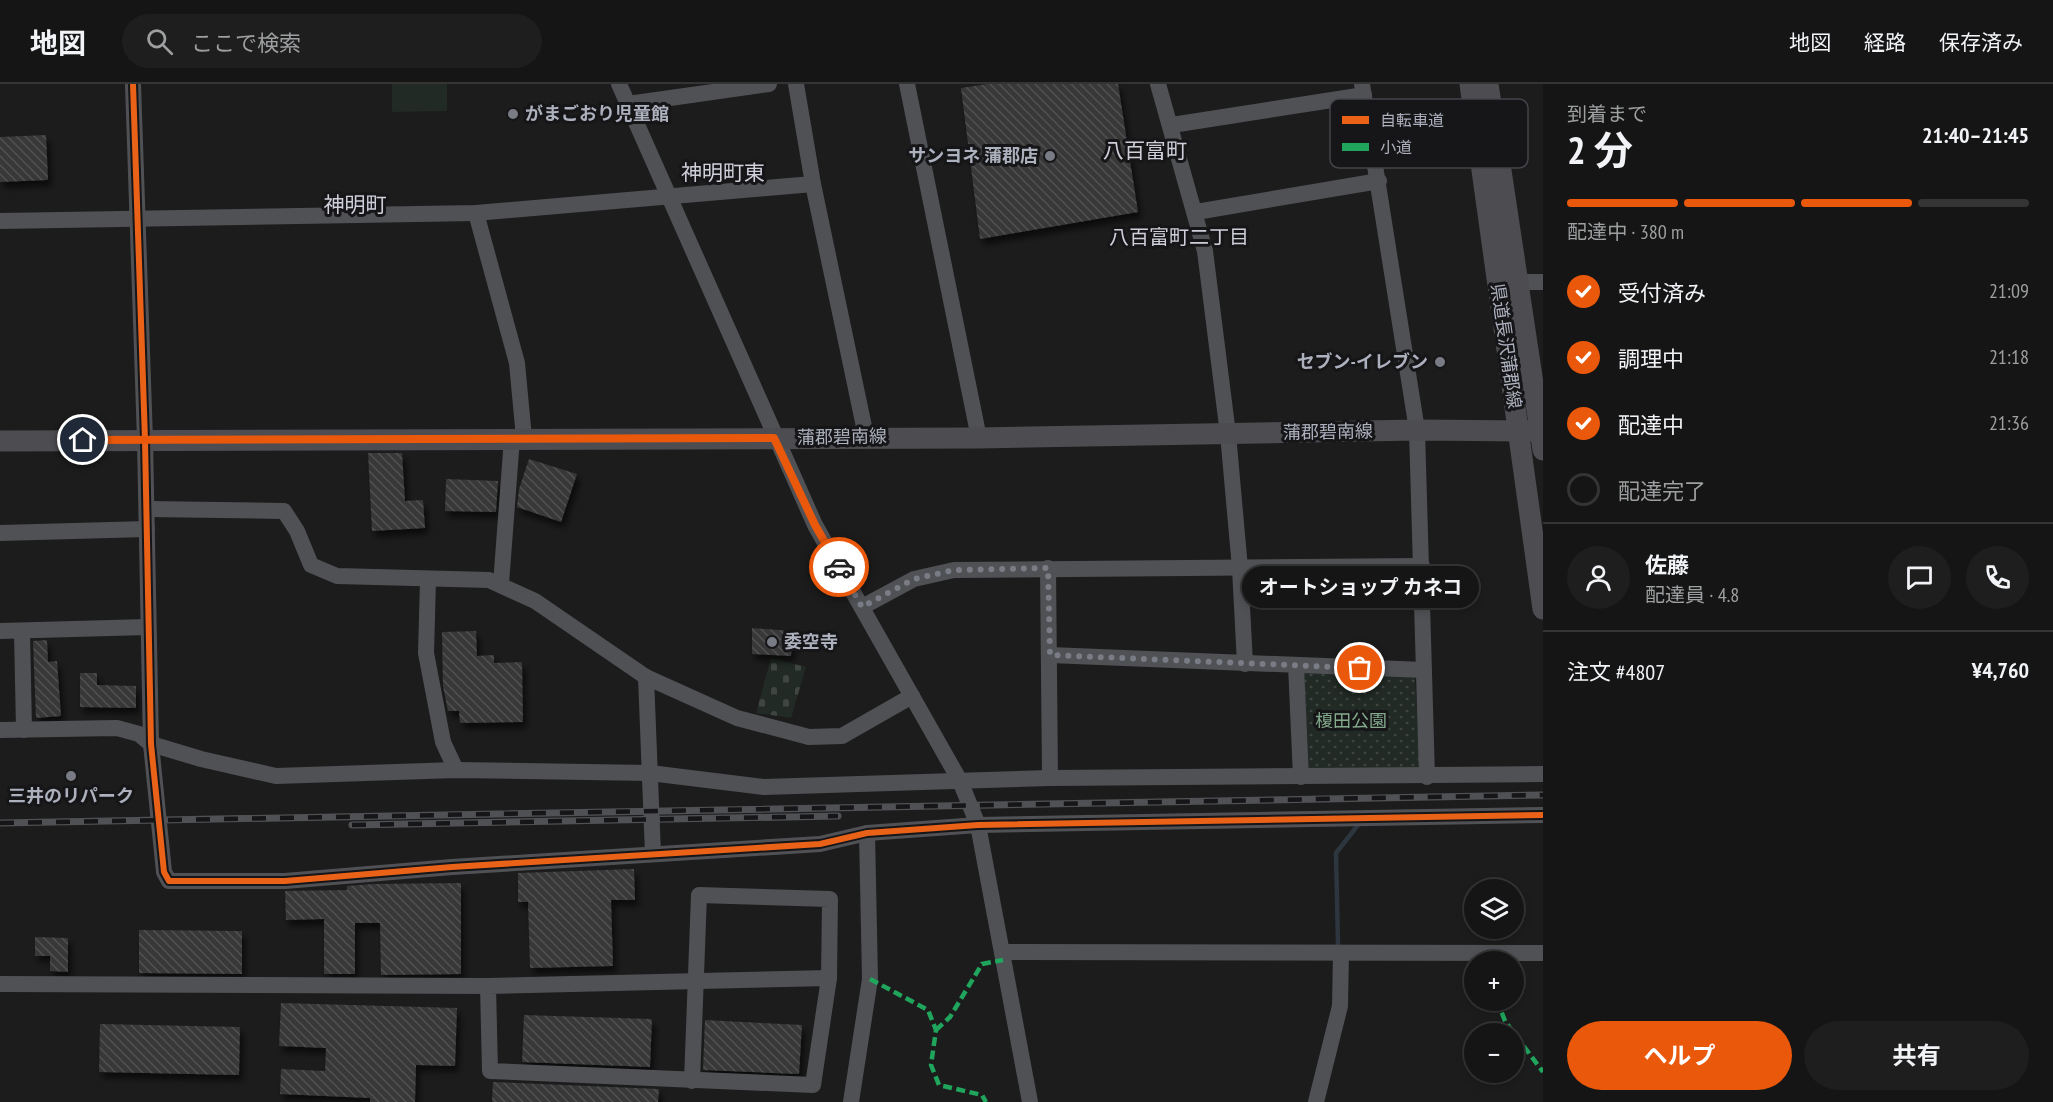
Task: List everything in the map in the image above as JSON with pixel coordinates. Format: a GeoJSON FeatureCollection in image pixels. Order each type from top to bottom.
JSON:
{"type":"FeatureCollection","features":[{"type":"Feature","properties":{"kind":"main road","name":"県道長沢蒲郡線"},"geometry":{"type":"LineString","coordinates":[[1470,84],[1472,99]]}},
{"type":"Feature","properties":{"kind":"main road","name":"県道長沢蒲郡線"},"geometry":{"type":"LineString","coordinates":[[1488,84],[1490,99]]}},
{"type":"Feature","properties":{"kind":"main road","name":"県道長沢蒲郡線"},"geometry":{"type":"LineString","coordinates":[[1482,168],[1543,609]]}},
{"type":"Feature","properties":{"kind":"main road","name":"県道長沢蒲郡線"},"geometry":{"type":"LineString","coordinates":[[1500,168],[1542,438]]}},
{"type":"Feature","properties":{"kind":"main road","name":"蒲郡碧南線"},"geometry":{"type":"LineString","coordinates":[[0,441],[866,436],[979,438],[1417,430],[1518,432],[1542,438]]}},
{"type":"Feature","properties":{"kind":"street"},"geometry":{"type":"LineString","coordinates":[[133,84],[152,744],[164,872],[169,881],[174,883],[285,881],[820,844],[867,833],[978,825],[1543,815]]}},
{"type":"Feature","properties":{"kind":"street"},"geometry":{"type":"LineString","coordinates":[[619,84],[672,198],[765,410],[774,438],[815,525],[960,781],[978,825],[1030,1102]]}},
{"type":"Feature","properties":{"kind":"street"},"geometry":{"type":"LineString","coordinates":[[627,104],[769,84]]}},
{"type":"Feature","properties":{"kind":"street"},"geometry":{"type":"LineString","coordinates":[[796,84],[813,184],[866,436]]}},
{"type":"Feature","properties":{"kind":"street"},"geometry":{"type":"LineString","coordinates":[[907,84],[979,438]]}},
{"type":"Feature","properties":{"kind":"street"},"geometry":{"type":"LineString","coordinates":[[1158,84],[1172,125],[1205,251],[1228,434],[1240,568],[1245,664]]}},
{"type":"Feature","properties":{"kind":"street"},"geometry":{"type":"LineString","coordinates":[[1172,125],[1363,90]]}},
{"type":"Feature","properties":{"kind":"street"},"geometry":{"type":"LineString","coordinates":[[1377,168],[1417,430],[1427,777]]}},
{"type":"Feature","properties":{"kind":"street"},"geometry":{"type":"LineString","coordinates":[[1196,212],[1379,181]]}},
{"type":"Feature","properties":{"kind":"street"},"geometry":{"type":"LineString","coordinates":[[0,221],[476,213],[672,198],[813,184]]}},
{"type":"Feature","properties":{"kind":"street"},"geometry":{"type":"LineString","coordinates":[[476,213],[517,363],[518,438],[501,584]]}},
{"type":"Feature","properties":{"kind":"street"},"geometry":{"type":"LineString","coordinates":[[1516,282],[1543,282]]}},
{"type":"Feature","properties":{"kind":"street"},"geometry":{"type":"LineString","coordinates":[[147,509],[284,511],[297,531],[311,565],[337,576],[489,580],[501,584],[535,601],[646,677],[737,718],[809,737],[842,736],[912,696]]}},
{"type":"Feature","properties":{"kind":"street"},"geometry":{"type":"LineString","coordinates":[[0,533],[147,529]]}},
{"type":"Feature","properties":{"kind":"street"},"geometry":{"type":"LineString","coordinates":[[862,607],[914,579],[954,570],[1422,566]]}},
{"type":"Feature","properties":{"kind":"street"},"geometry":{"type":"LineString","coordinates":[[1048,568],[1050,778]]}},
{"type":"Feature","properties":{"kind":"street"},"geometry":{"type":"LineString","coordinates":[[429,580],[426,653],[443,742],[456,770]]}},
{"type":"Feature","properties":{"kind":"street"},"geometry":{"type":"LineString","coordinates":[[0,631],[148,627]]}},
{"type":"Feature","properties":{"kind":"street"},"geometry":{"type":"LineString","coordinates":[[22,631],[24,730]]}},
{"type":"Feature","properties":{"kind":"street"},"geometry":{"type":"LineString","coordinates":[[1050,655],[1424,670]]}},
{"type":"Feature","properties":{"kind":"street"},"geometry":{"type":"LineString","coordinates":[[1296,665],[1301,777]]}},
{"type":"Feature","properties":{"kind":"street"},"geometry":{"type":"LineString","coordinates":[[646,677],[653,854]]}},
{"type":"Feature","properties":{"kind":"street"},"geometry":{"type":"LineString","coordinates":[[0,730],[117,728],[139,734],[152,744],[218,764],[276,776],[456,770],[650,772],[764,787],[1050,778],[1427,777],[1543,774]]}},
{"type":"Feature","properties":{"kind":"street"},"geometry":{"type":"LineString","coordinates":[[851,1102],[870,979],[867,833]]}},
{"type":"Feature","properties":{"kind":"street"},"geometry":{"type":"LineString","coordinates":[[488,986],[490,1071],[692,1081],[813,1085],[829,978],[830,899],[699,895],[692,1081]]}},
{"type":"Feature","properties":{"kind":"street"},"geometry":{"type":"LineString","coordinates":[[1002,952],[1543,953]]}},
{"type":"Feature","properties":{"kind":"street"},"geometry":{"type":"LineString","coordinates":[[1316,1102],[1340,1006],[1341,953]]}},
{"type":"Feature","properties":{"kind":"street"},"geometry":{"type":"LineString","coordinates":[[0,984],[488,986],[697,979],[829,978]]}},
{"type":"Feature","properties":{"kind":"green space"},"geometry":{"type":"Polygon","coordinates":[[[392,84],[447,84],[447,111],[392,112],[392,84]]]}},
{"type":"Feature","properties":{"kind":"green space"},"geometry":{"type":"Polygon","coordinates":[[[771,658],[806,667],[791,718],[756,713],[771,658]]]}},
{"type":"Feature","properties":{"kind":"green space","name":"榎田公園"},"geometry":{"type":"Polygon","coordinates":[[[1304,671],[1415,677],[1420,765],[1415,769],[1309,769],[1304,671]]]}},
{"type":"Feature","properties":{"kind":"building","name":"サンヨネ 蒲郡店"},"geometry":{"type":"Polygon","coordinates":[[[987,84],[1118,84],[1138,212],[980,239],[961,88],[987,84]]]}},
{"type":"Feature","properties":{"kind":"building"},"geometry":{"type":"Polygon","coordinates":[[[46,135],[48,180],[0,182],[0,137],[46,135]]]}},
{"type":"Feature","properties":{"kind":"building"},"geometry":{"type":"Polygon","coordinates":[[[368,453],[402,453],[405,501],[423,500],[425,528],[372,531],[368,453]]]}},
{"type":"Feature","properties":{"kind":"building"},"geometry":{"type":"Polygon","coordinates":[[[529,459],[577,474],[561,522],[517,507],[519,489],[529,459]]]}},
{"type":"Feature","properties":{"kind":"building"},"geometry":{"type":"Polygon","coordinates":[[[446,479],[498,481],[496,512],[445,511],[446,479]]]}},
{"type":"Feature","properties":{"kind":"building","name":"委空寺"},"geometry":{"type":"Polygon","coordinates":[[[752,628],[793,631],[791,656],[752,654],[752,628]]]}},
{"type":"Feature","properties":{"kind":"building"},"geometry":{"type":"Polygon","coordinates":[[[476,631],[477,656],[494,655],[494,663],[522,662],[523,722],[460,723],[459,711],[448,711],[443,686],[442,632],[476,631]]]}},
{"type":"Feature","properties":{"kind":"building"},"geometry":{"type":"Polygon","coordinates":[[[47,640],[48,662],[57,661],[61,716],[36,718],[33,641],[47,640]]]}},
{"type":"Feature","properties":{"kind":"building"},"geometry":{"type":"Polygon","coordinates":[[[80,673],[97,673],[97,685],[136,686],[136,708],[80,707],[80,673]]]}},
{"type":"Feature","properties":{"kind":"building"},"geometry":{"type":"Polygon","coordinates":[[[634,869],[635,900],[611,900],[613,966],[530,968],[528,902],[518,902],[518,873],[634,869]]]}},
{"type":"Feature","properties":{"kind":"building"},"geometry":{"type":"Polygon","coordinates":[[[461,883],[461,974],[381,975],[380,923],[355,923],[355,974],[324,974],[324,919],[286,920],[285,891],[347,890],[347,886],[373,884],[461,883]]]}},
{"type":"Feature","properties":{"kind":"building"},"geometry":{"type":"Polygon","coordinates":[[[139,930],[242,931],[242,974],[139,973],[139,930]]]}},
{"type":"Feature","properties":{"kind":"building"},"geometry":{"type":"Polygon","coordinates":[[[35,937],[68,938],[68,972],[50,971],[50,956],[35,956],[35,937]]]}},
{"type":"Feature","properties":{"kind":"building"},"geometry":{"type":"Polygon","coordinates":[[[281,1003],[457,1008],[455,1066],[416,1065],[415,1102],[370,1102],[370,1098],[280,1094],[281,1069],[325,1071],[326,1048],[279,1046],[281,1003]]]}},
{"type":"Feature","properties":{"kind":"building"},"geometry":{"type":"Polygon","coordinates":[[[524,1015],[652,1019],[650,1067],[522,1062],[524,1015]]]}},
{"type":"Feature","properties":{"kind":"building"},"geometry":{"type":"Polygon","coordinates":[[[705,1020],[802,1025],[799,1074],[703,1070],[705,1020]]]}},
{"type":"Feature","properties":{"kind":"building"},"geometry":{"type":"Polygon","coordinates":[[[100,1024],[240,1027],[239,1075],[99,1072],[100,1024]]]}},
{"type":"Feature","properties":{"kind":"building"},"geometry":{"type":"Polygon","coordinates":[[[493,1082],[659,1089],[658,1102],[492,1102],[493,1082]]]}},
{"type":"Feature","properties":{"kind":"waterway"},"geometry":{"type":"LineString","coordinates":[[1338,945],[1336,853],[1358,825]]}},
{"type":"Feature","properties":{"kind":"railway"},"geometry":{"type":"LineString","coordinates":[[0,823],[1543,795]]}},
{"type":"Feature","properties":{"kind":"railway"},"geometry":{"type":"LineString","coordinates":[[352,825],[838,816]]}},
{"type":"Feature","properties":{"kind":"marked path"},"geometry":{"type":"LineString","coordinates":[[936,1030],[950,1017],[982,964],[1003,960]]}},
{"type":"Feature","properties":{"kind":"marked path"},"geometry":{"type":"LineString","coordinates":[[870,979],[928,1010],[936,1030],[931,1065],[939,1085],[982,1095],[986,1102]]}},
{"type":"Feature","properties":{"kind":"marked path"},"geometry":{"type":"LineString","coordinates":[[1501,1011],[1505,1021],[1543,1072]]}},
{"type":"Feature","properties":{"kind":"cycle path"},"geometry":{"type":"LineString","coordinates":[[133,84],[145,440],[151,744],[164,872],[169,881],[285,881],[452,867],[820,844],[867,833],[978,825],[1543,815]]}},
{"type":"Feature","properties":{"kind":"way so far"},"geometry":{"type":"LineString","coordinates":[[839,567],[862,607],[914,579],[954,570],[1048,568],[1050,655],[1360,668]]}},
{"type":"Feature","properties":{"kind":"place","name":"がまごおり児童館"},"geometry":{"type":"Point","coordinates":[513,114]}},
{"type":"Feature","properties":{"kind":"place","name":"サンヨネ 蒲郡店"},"geometry":{"type":"Point","coordinates":[1050,156]}},
{"type":"Feature","properties":{"kind":"place","name":"セブン-イレブン"},"geometry":{"type":"Point","coordinates":[1440,362]}},
{"type":"Feature","properties":{"kind":"place","name":"委空寺"},"geometry":{"type":"Point","coordinates":[772,642]}},
{"type":"Feature","properties":{"kind":"place","name":"オートショップ カネコ"},"geometry":{"type":"Point","coordinates":[1360,668]}},
{"type":"Feature","properties":{"kind":"place","name":"三井のリパーク"},"geometry":{"type":"Point","coordinates":[71,776]}},
{"type":"Feature","properties":{"kind":"district","name":"八百富町"},"geometry":{"type":"Point","coordinates":[1145,151]}},
{"type":"Feature","properties":{"kind":"district","name":"神明町東"},"geometry":{"type":"Point","coordinates":[723,173]}},
{"type":"Feature","properties":{"kind":"district","name":"神明町"},"geometry":{"type":"Point","coordinates":[355,205]}},
{"type":"Feature","properties":{"kind":"district","name":"八百富町二丁目"},"geometry":{"type":"Point","coordinates":[1179,237]}},
{"type":"Feature","properties":{"kind":"route"},"geometry":{"type":"LineString","coordinates":[[83,440],[774,438],[815,525],[839,567]]}}]}
